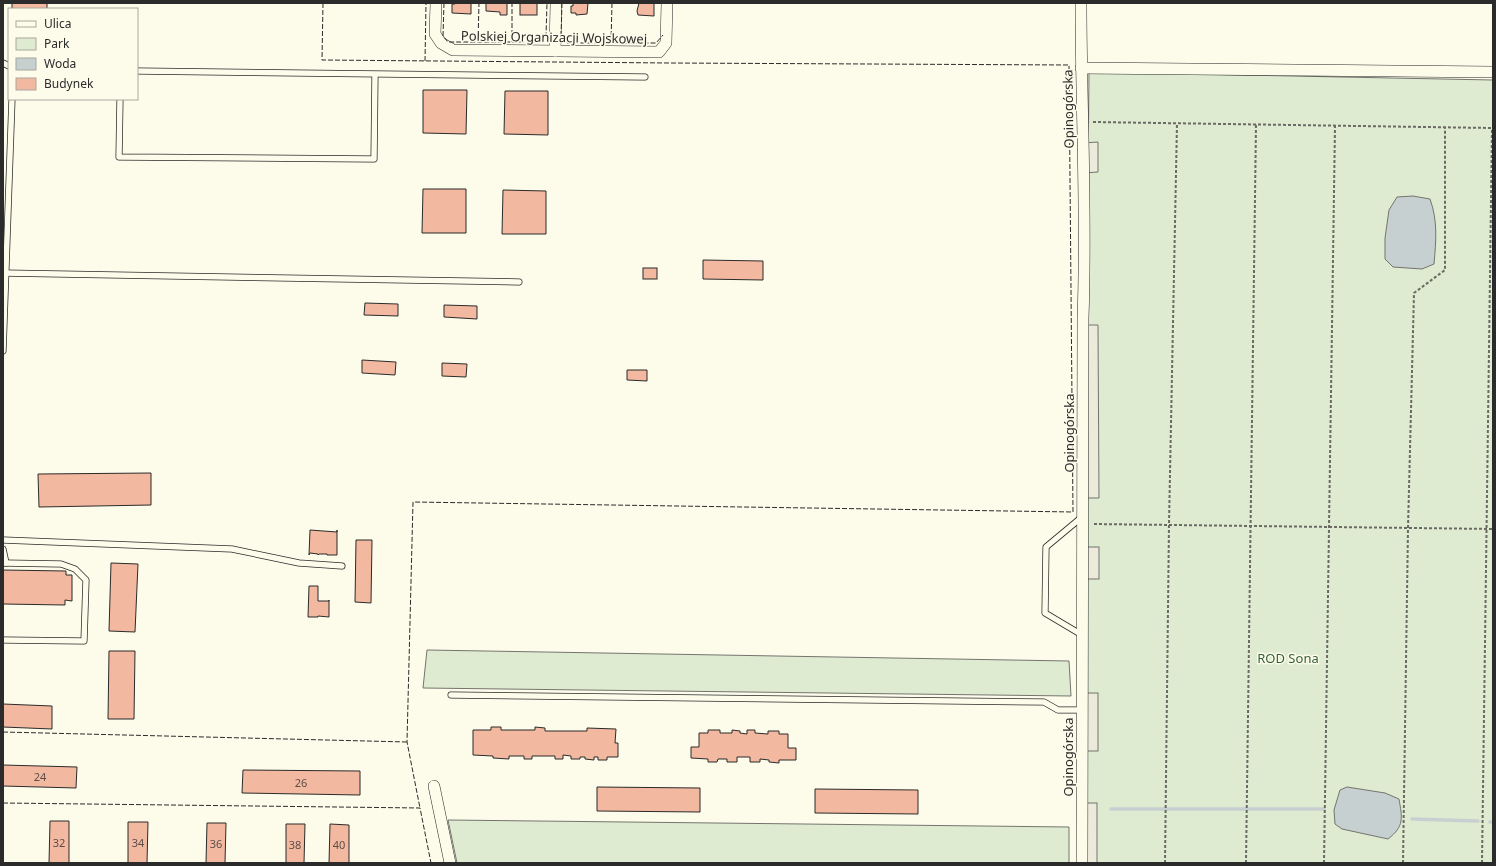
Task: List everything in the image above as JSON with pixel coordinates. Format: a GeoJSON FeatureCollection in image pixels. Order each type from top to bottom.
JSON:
{"type":"FeatureCollection","features":[{"type":"Feature","properties":{"kind":"street","name":"Polskiej Organizacji Wojskowej"},"geometry":{"type":"LineString","coordinates":[[436,3],[435,34],[441,43],[453,50],[659,52],[666,43],[667,3]]}},
{"type":"Feature","properties":{"kind":"street"},"geometry":{"type":"LineString","coordinates":[[555,51],[556,3]]}},
{"type":"Feature","properties":{"kind":"street","name":"Opinogórska"},"geometry":{"type":"LineString","coordinates":[[1081,3],[1085,262],[1083,318],[1082,863]]}},
{"type":"Feature","properties":{"kind":"street"},"geometry":{"type":"LineString","coordinates":[[1081,68],[1493,72]]}},
{"type":"Feature","properties":{"kind":"street"},"geometry":{"type":"LineString","coordinates":[[434,786],[450,863]]}},
{"type":"Feature","properties":{"kind":"lane"},"geometry":{"type":"LineString","coordinates":[[138,71],[645,77]]}},
{"type":"Feature","properties":{"kind":"lane"},"geometry":{"type":"LineString","coordinates":[[120,100],[119,157],[374,159],[375,74]]}},
{"type":"Feature","properties":{"kind":"lane"},"geometry":{"type":"LineString","coordinates":[[3,351],[12,100]]}},
{"type":"Feature","properties":{"kind":"lane"},"geometry":{"type":"LineString","coordinates":[[5,273],[519,282]]}},
{"type":"Feature","properties":{"kind":"lane"},"geometry":{"type":"LineString","coordinates":[[1082,520],[1046,547],[1045,614],[1083,636]]}},
{"type":"Feature","properties":{"kind":"lane"},"geometry":{"type":"LineString","coordinates":[[3,540],[232,549],[299,563],[342,566]]}},
{"type":"Feature","properties":{"kind":"lane"},"geometry":{"type":"LineString","coordinates":[[3,549],[4,563],[60,564],[75,569],[86,580],[84,641],[3,640]]}},
{"type":"Feature","properties":{"kind":"lane"},"geometry":{"type":"LineString","coordinates":[[451,695],[1044,702],[1058,710],[1082,710]]}},
{"type":"Feature","properties":{"kind":"path"},"geometry":{"type":"LineString","coordinates":[[1082,122],[1493,128],[1482,863]]}},
{"type":"Feature","properties":{"kind":"path"},"geometry":{"type":"LineString","coordinates":[[1165,863],[1169,524],[1177,123]]}},
{"type":"Feature","properties":{"kind":"path"},"geometry":{"type":"LineString","coordinates":[[1246,863],[1256,124]]}},
{"type":"Feature","properties":{"kind":"path"},"geometry":{"type":"LineString","coordinates":[[1324,863],[1335,125]]}},
{"type":"Feature","properties":{"kind":"path"},"geometry":{"type":"LineString","coordinates":[[1403,863],[1408,528],[1414,293],[1445,270],[1445,127]]}},
{"type":"Feature","properties":{"kind":"path"},"geometry":{"type":"LineString","coordinates":[[1082,520],[1169,524],[1493,529]]}},
{"type":"Feature","properties":{"kind":"green space","name":"ROD Sona"},"geometry":{"type":"Polygon","coordinates":[[[1089,72],[1493,80],[1493,863],[1082,863],[1089,72]]]}},
{"type":"Feature","properties":{"kind":"green space"},"geometry":{"type":"Polygon","coordinates":[[[427,650],[1069,661],[1071,696],[423,688],[427,650]]]}},
{"type":"Feature","properties":{"kind":"green space"},"geometry":{"type":"Polygon","coordinates":[[[448,820],[1069,827],[1069,863],[457,863],[448,820]]]}},
{"type":"Feature","properties":{"kind":"shaded area"},"geometry":{"type":"Polygon","coordinates":[[[1098,142],[1098,172],[1083,173],[1082,143],[1098,142]]]}},
{"type":"Feature","properties":{"kind":"shaded area"},"geometry":{"type":"Polygon","coordinates":[[[1083,325],[1098,325],[1099,498],[1082,498],[1083,325]]]}},
{"type":"Feature","properties":{"kind":"shaded area"},"geometry":{"type":"Polygon","coordinates":[[[1083,547],[1099,547],[1099,579],[1083,579],[1083,547]]]}},
{"type":"Feature","properties":{"kind":"shaded area"},"geometry":{"type":"Polygon","coordinates":[[[1082,693],[1098,693],[1098,751],[1082,751],[1082,693]]]}},
{"type":"Feature","properties":{"kind":"shaded area"},"geometry":{"type":"Polygon","coordinates":[[[1082,803],[1097,803],[1097,863],[1082,863],[1082,803]]]}},
{"type":"Feature","properties":{"kind":"water"},"geometry":{"type":"Polygon","coordinates":[[[1413,196],[1430,199],[1433,207],[1436,231],[1434,264],[1422,269],[1393,267],[1385,259],[1385,238],[1389,210],[1397,197],[1413,196]]]}},
{"type":"Feature","properties":{"kind":"water"},"geometry":{"type":"Polygon","coordinates":[[[1347,787],[1385,793],[1399,799],[1401,811],[1400,825],[1388,839],[1342,829],[1335,824],[1334,810],[1340,790],[1347,787]]]}},
{"type":"Feature","properties":{"kind":"building"},"geometry":{"type":"Polygon","coordinates":[[[12,3],[47,3],[47,8],[12,8],[12,3]]]}},
{"type":"Feature","properties":{"kind":"building"},"geometry":{"type":"Polygon","coordinates":[[[471,3],[471,14],[452,13],[452,4],[471,3]]]}},
{"type":"Feature","properties":{"kind":"building"},"geometry":{"type":"Polygon","coordinates":[[[486,3],[507,3],[507,15],[500,15],[500,12],[486,11],[486,3]]]}},
{"type":"Feature","properties":{"kind":"building"},"geometry":{"type":"Polygon","coordinates":[[[520,3],[537,3],[537,15],[520,15],[520,3]]]}},
{"type":"Feature","properties":{"kind":"building"},"geometry":{"type":"Polygon","coordinates":[[[573,3],[588,3],[587,14],[576,15],[576,13],[571,13],[571,6],[573,6],[573,3]]]}},
{"type":"Feature","properties":{"kind":"building"},"geometry":{"type":"Polygon","coordinates":[[[639,3],[654,3],[654,16],[638,15],[637,11],[639,3]]]}},
{"type":"Feature","properties":{"kind":"building"},"geometry":{"type":"Polygon","coordinates":[[[423,90],[467,90],[466,134],[423,133],[423,90]]]}},
{"type":"Feature","properties":{"kind":"building"},"geometry":{"type":"Polygon","coordinates":[[[505,91],[548,91],[548,135],[504,134],[505,91]]]}},
{"type":"Feature","properties":{"kind":"building"},"geometry":{"type":"Polygon","coordinates":[[[423,189],[466,189],[466,233],[422,233],[423,189]]]}},
{"type":"Feature","properties":{"kind":"building"},"geometry":{"type":"Polygon","coordinates":[[[503,190],[546,191],[546,234],[502,234],[503,190]]]}},
{"type":"Feature","properties":{"kind":"building"},"geometry":{"type":"Polygon","coordinates":[[[703,260],[763,261],[763,280],[703,279],[703,260]]]}},
{"type":"Feature","properties":{"kind":"building"},"geometry":{"type":"Polygon","coordinates":[[[643,268],[657,268],[657,279],[643,279],[643,268]]]}},
{"type":"Feature","properties":{"kind":"building"},"geometry":{"type":"Polygon","coordinates":[[[365,303],[398,304],[398,316],[364,315],[365,303]]]}},
{"type":"Feature","properties":{"kind":"building"},"geometry":{"type":"Polygon","coordinates":[[[444,305],[477,306],[477,319],[444,317],[444,305]]]}},
{"type":"Feature","properties":{"kind":"building"},"geometry":{"type":"Polygon","coordinates":[[[362,360],[396,362],[395,375],[362,373],[362,360]]]}},
{"type":"Feature","properties":{"kind":"building"},"geometry":{"type":"Polygon","coordinates":[[[442,363],[467,364],[466,377],[442,376],[442,363]]]}},
{"type":"Feature","properties":{"kind":"building"},"geometry":{"type":"Polygon","coordinates":[[[627,370],[647,370],[647,381],[627,380],[627,370]]]}},
{"type":"Feature","properties":{"kind":"building"},"geometry":{"type":"Polygon","coordinates":[[[151,473],[151,505],[39,507],[38,474],[151,473]]]}},
{"type":"Feature","properties":{"kind":"building"},"geometry":{"type":"Polygon","coordinates":[[[310,530],[337,532],[337,555],[318,555],[310,553],[309,555],[310,530]]]}},
{"type":"Feature","properties":{"kind":"building"},"geometry":{"type":"Polygon","coordinates":[[[356,540],[372,540],[371,603],[355,602],[356,540]]]}},
{"type":"Feature","properties":{"kind":"building"},"geometry":{"type":"Polygon","coordinates":[[[111,563],[138,564],[135,632],[109,631],[111,563]]]}},
{"type":"Feature","properties":{"kind":"building"},"geometry":{"type":"Polygon","coordinates":[[[3,570],[66,571],[66,575],[72,575],[72,601],[65,600],[65,605],[3,604],[3,570]]]}},
{"type":"Feature","properties":{"kind":"building"},"geometry":{"type":"Polygon","coordinates":[[[309,586],[318,586],[318,601],[329,601],[329,617],[308,617],[309,586]]]}},
{"type":"Feature","properties":{"kind":"building"},"geometry":{"type":"Polygon","coordinates":[[[109,651],[135,651],[134,719],[108,719],[109,651]]]}},
{"type":"Feature","properties":{"kind":"building"},"geometry":{"type":"Polygon","coordinates":[[[3,704],[52,706],[52,729],[3,727],[3,704]]]}},
{"type":"Feature","properties":{"kind":"building"},"geometry":{"type":"Polygon","coordinates":[[[491,727],[501,727],[501,730],[535,730],[535,727],[545,728],[545,731],[587,731],[587,728],[616,729],[615,743],[618,743],[618,757],[607,757],[607,760],[598,760],[598,757],[594,757],[594,760],[585,759],[585,757],[580,757],[580,759],[571,759],[571,756],[563,755],[563,759],[555,759],[555,756],[532,756],[532,759],[524,759],[524,756],[509,756],[509,759],[493,758],[493,756],[473,755],[473,730],[491,730],[491,727]]]}},
{"type":"Feature","properties":{"kind":"building"},"geometry":{"type":"Polygon","coordinates":[[[708,730],[720,730],[720,733],[732,733],[732,730],[747,734],[747,730],[755,730],[755,733],[768,734],[768,731],[779,731],[779,734],[788,734],[788,748],[796,748],[796,760],[779,760],[779,763],[760,759],[760,762],[750,762],[750,757],[737,757],[737,762],[727,762],[727,759],[718,759],[717,762],[708,762],[708,759],[691,758],[691,747],[699,747],[699,733],[708,733],[708,730]]]}},
{"type":"Feature","properties":{"kind":"building"},"geometry":{"type":"Polygon","coordinates":[[[3,765],[77,767],[76,788],[3,786],[3,765]]]}},
{"type":"Feature","properties":{"kind":"building"},"geometry":{"type":"Polygon","coordinates":[[[243,770],[360,771],[360,795],[242,793],[243,770]]]}},
{"type":"Feature","properties":{"kind":"building"},"geometry":{"type":"Polygon","coordinates":[[[597,787],[700,788],[700,812],[597,811],[597,787]]]}},
{"type":"Feature","properties":{"kind":"building"},"geometry":{"type":"Polygon","coordinates":[[[815,789],[918,790],[918,814],[815,813],[815,789]]]}},
{"type":"Feature","properties":{"kind":"building"},"geometry":{"type":"Polygon","coordinates":[[[50,821],[69,821],[69,863],[49,863],[50,821]]]}},
{"type":"Feature","properties":{"kind":"building"},"geometry":{"type":"Polygon","coordinates":[[[128,822],[148,822],[147,863],[128,863],[128,822]]]}},
{"type":"Feature","properties":{"kind":"building"},"geometry":{"type":"Polygon","coordinates":[[[207,823],[226,823],[225,863],[206,863],[207,823]]]}},
{"type":"Feature","properties":{"kind":"building"},"geometry":{"type":"Polygon","coordinates":[[[286,824],[305,824],[304,863],[286,863],[286,824]]]}},
{"type":"Feature","properties":{"kind":"building"},"geometry":{"type":"Polygon","coordinates":[[[330,824],[349,825],[349,863],[329,863],[330,824]]]}},
{"type":"Feature","properties":{"kind":"waterway"},"geometry":{"type":"LineString","coordinates":[[1111,809],[1324,809]]}},
{"type":"Feature","properties":{"kind":"waterway"},"geometry":{"type":"LineString","coordinates":[[1412,819],[1478,821]]}},
{"type":"Feature","properties":{"kind":"fence"},"geometry":{"type":"LineString","coordinates":[[323,3],[322,60],[1069,65],[1073,512],[413,502],[407,742],[420,808]]}},
{"type":"Feature","properties":{"kind":"fence"},"geometry":{"type":"LineString","coordinates":[[425,61],[426,3]]}},
{"type":"Feature","properties":{"kind":"fence"},"geometry":{"type":"LineString","coordinates":[[444,3],[443,36],[448,42],[540,42],[546,36],[547,3]]}},
{"type":"Feature","properties":{"kind":"fence"},"geometry":{"type":"LineString","coordinates":[[478,42],[479,3]]}},
{"type":"Feature","properties":{"kind":"fence"},"geometry":{"type":"LineString","coordinates":[[512,3],[512,42]]}},
{"type":"Feature","properties":{"kind":"fence"},"geometry":{"type":"LineString","coordinates":[[562,3],[561,37],[567,43],[656,43],[663,35]]}},
{"type":"Feature","properties":{"kind":"fence"},"geometry":{"type":"LineString","coordinates":[[611,43],[612,3]]}},
{"type":"Feature","properties":{"kind":"fence"},"geometry":{"type":"LineString","coordinates":[[3,732],[407,742]]}},
{"type":"Feature","properties":{"kind":"fence"},"geometry":{"type":"LineString","coordinates":[[3,803],[420,808],[431,863]]}}]}
